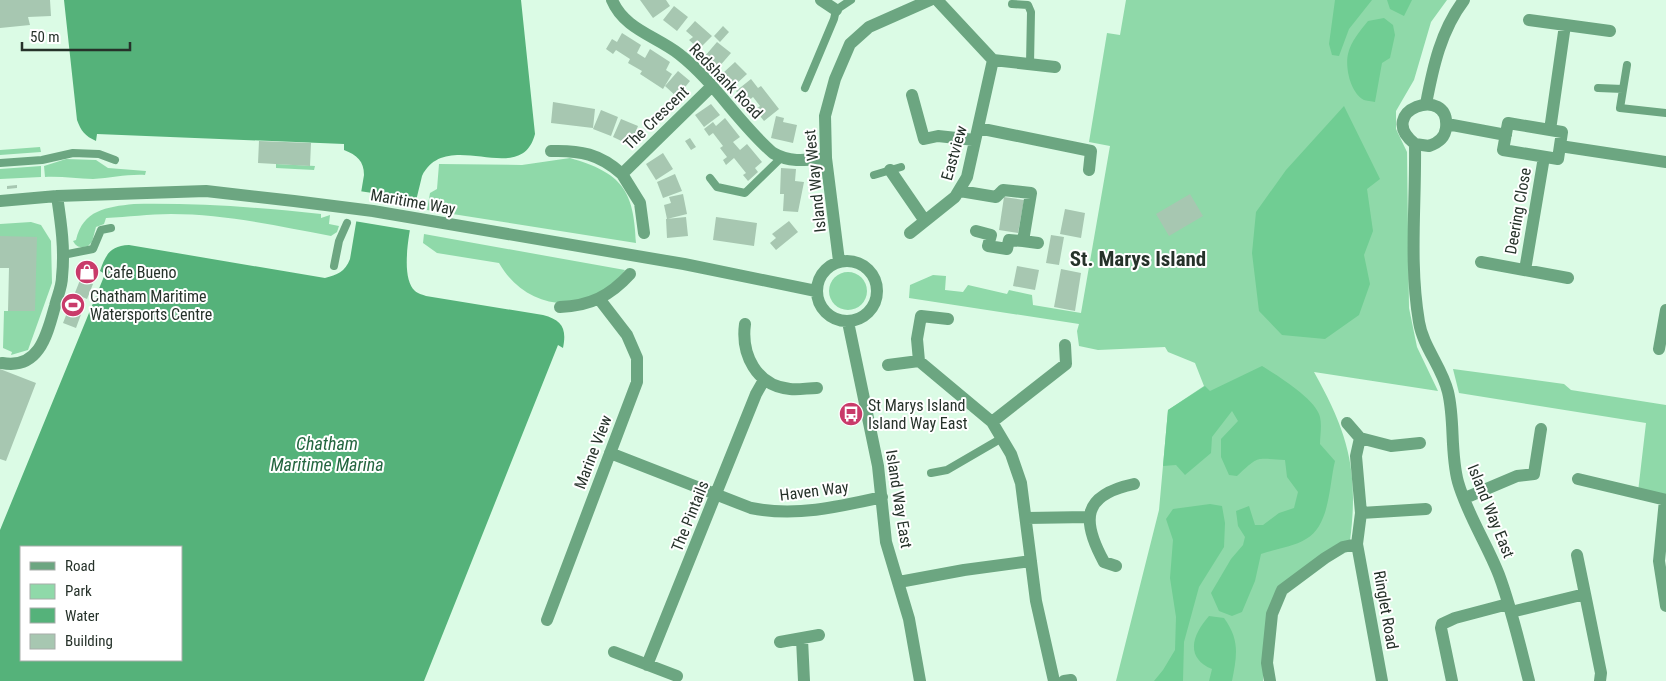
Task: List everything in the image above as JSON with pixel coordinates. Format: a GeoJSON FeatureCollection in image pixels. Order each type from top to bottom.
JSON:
{"type":"FeatureCollection","features":[{"type":"Feature","properties":{"kind":"street","name":"Redshank Road"},"geometry":{"type":"LineString","coordinates":[[612,0],[624,19],[678,53],[712,86],[767,148],[781,158]]}},
{"type":"Feature","properties":{"kind":"street"},"geometry":{"type":"LineString","coordinates":[[821,0],[836,10]]}},
{"type":"Feature","properties":{"kind":"street","name":"Island Way West"},"geometry":{"type":"LineString","coordinates":[[839,261],[826,158],[825,116],[835,80],[850,44],[869,27],[930,0]]}},
{"type":"Feature","properties":{"kind":"street"},"geometry":{"type":"LineString","coordinates":[[937,0],[993,60],[1055,67]]}},
{"type":"Feature","properties":{"kind":"street"},"geometry":{"type":"LineString","coordinates":[[1415,144],[1429,146],[1436,144],[1442,138],[1447,124],[1439,108],[1426,104],[1435,60],[1454,13],[1464,0]]}},
{"type":"Feature","properties":{"kind":"street"},"geometry":{"type":"LineString","coordinates":[[1529,20],[1610,31]]}},
{"type":"Feature","properties":{"kind":"street"},"geometry":{"type":"LineString","coordinates":[[1550,130],[1565,25]]}},
{"type":"Feature","properties":{"kind":"street","name":"Eastview"},"geometry":{"type":"LineString","coordinates":[[910,233],[960,192],[967,177],[993,60]]}},
{"type":"Feature","properties":{"kind":"street","name":"The Crescent"},"geometry":{"type":"LineString","coordinates":[[622,174],[712,86]]}},
{"type":"Feature","properties":{"kind":"street"},"geometry":{"type":"LineString","coordinates":[[912,95],[924,139],[938,136],[977,134],[1092,151],[1089,170]]}},
{"type":"Feature","properties":{"kind":"street","name":"Island Way East"},"geometry":{"type":"LineString","coordinates":[[1426,104],[1414,107],[1404,119],[1405,133],[1415,144],[1416,181],[1412,244],[1415,300],[1419,325],[1426,348],[1448,390],[1453,459],[1459,483],[1499,575],[1510,608],[1529,681]]}},
{"type":"Feature","properties":{"kind":"street"},"geometry":{"type":"LineString","coordinates":[[1508,123],[1562,132],[1558,159],[1503,150],[1506,135],[1508,123]]}},
{"type":"Feature","properties":{"kind":"street"},"geometry":{"type":"LineString","coordinates":[[1447,124],[1506,135]]}},
{"type":"Feature","properties":{"kind":"street"},"geometry":{"type":"LineString","coordinates":[[1560,146],[1666,162]]}},
{"type":"Feature","properties":{"kind":"street","name":"The Crescent"},"geometry":{"type":"LineString","coordinates":[[551,151],[580,151],[609,162],[622,174],[640,203],[644,233]]}},
{"type":"Feature","properties":{"kind":"street","name":"Deering Close"},"geometry":{"type":"LineString","coordinates":[[1525,270],[1544,157]]}},
{"type":"Feature","properties":{"kind":"street"},"geometry":{"type":"LineString","coordinates":[[781,158],[799,161],[826,158]]}},
{"type":"Feature","properties":{"kind":"street"},"geometry":{"type":"LineString","coordinates":[[895,169],[925,221]]}},
{"type":"Feature","properties":{"kind":"street"},"geometry":{"type":"LineString","coordinates":[[960,192],[996,197],[1003,190],[1031,193],[1023,241]]}},
{"type":"Feature","properties":{"kind":"street","name":"Maritime Way"},"geometry":{"type":"LineString","coordinates":[[0,201],[57,196],[206,191],[294,200],[373,211],[684,264],[816,291]]}},
{"type":"Feature","properties":{"kind":"street"},"geometry":{"type":"LineString","coordinates":[[2,363],[13,365],[26,360],[36,354],[43,342],[62,279],[63,255],[57,196]]}},
{"type":"Feature","properties":{"kind":"street"},"geometry":{"type":"LineString","coordinates":[[976,231],[992,235],[988,246],[1007,249],[1009,240],[1038,243]]}},
{"type":"Feature","properties":{"kind":"street"},"geometry":{"type":"LineString","coordinates":[[839,261],[859,263],[871,273],[877,287],[877,297],[874,306],[867,314],[848,322],[838,321],[822,310],[816,291],[822,272],[830,265],[839,261]]}},
{"type":"Feature","properties":{"kind":"street","name":"Deering Close"},"geometry":{"type":"LineString","coordinates":[[1481,262],[1568,278]]}},
{"type":"Feature","properties":{"kind":"street"},"geometry":{"type":"LineString","coordinates":[[560,307],[580,306],[600,300],[617,288],[630,274]]}},
{"type":"Feature","properties":{"kind":"street","name":"Marine View"},"geometry":{"type":"LineString","coordinates":[[547,620],[637,382],[637,358],[627,335],[600,300]]}},
{"type":"Feature","properties":{"kind":"street"},"geometry":{"type":"LineString","coordinates":[[1659,349],[1666,310]]}},
{"type":"Feature","properties":{"kind":"street"},"geometry":{"type":"LineString","coordinates":[[948,319],[921,316],[917,339],[919,361],[992,422],[1011,454],[1021,483],[1027,518],[1036,602],[1054,681]]}},
{"type":"Feature","properties":{"kind":"street","name":"Island Way East"},"geometry":{"type":"LineString","coordinates":[[848,322],[878,466],[886,542],[909,619],[920,681]]}},
{"type":"Feature","properties":{"kind":"street"},"geometry":{"type":"LineString","coordinates":[[745,324],[743,341],[748,357],[754,371],[764,380],[788,389],[817,388]]}},
{"type":"Feature","properties":{"kind":"street"},"geometry":{"type":"LineString","coordinates":[[992,422],[1066,364],[1065,345]]}},
{"type":"Feature","properties":{"kind":"street"},"geometry":{"type":"LineString","coordinates":[[888,365],[919,361]]}},
{"type":"Feature","properties":{"kind":"street","name":"The Pintails"},"geometry":{"type":"LineString","coordinates":[[647,665],[756,394],[764,380]]}},
{"type":"Feature","properties":{"kind":"street"},"geometry":{"type":"LineString","coordinates":[[1347,422],[1360,438],[1392,446],[1420,443]]}},
{"type":"Feature","properties":{"kind":"street"},"geometry":{"type":"LineString","coordinates":[[1465,498],[1517,476],[1534,474],[1541,429]]}},
{"type":"Feature","properties":{"kind":"street","name":"Ringlet Road"},"geometry":{"type":"LineString","coordinates":[[1360,438],[1356,456],[1361,513],[1358,544],[1382,681]]}},
{"type":"Feature","properties":{"kind":"street","name":"Haven Way"},"geometry":{"type":"LineString","coordinates":[[610,453],[751,508],[791,513],[882,497]]}},
{"type":"Feature","properties":{"kind":"street"},"geometry":{"type":"LineString","coordinates":[[1578,479],[1665,500],[1659,560],[1666,606]]}},
{"type":"Feature","properties":{"kind":"street"},"geometry":{"type":"LineString","coordinates":[[1116,566],[1104,562],[1101,557],[1089,528],[1088,517],[1093,504],[1103,495],[1134,484]]}},
{"type":"Feature","properties":{"kind":"street"},"geometry":{"type":"LineString","coordinates":[[1361,513],[1426,509]]}},
{"type":"Feature","properties":{"kind":"street"},"geometry":{"type":"LineString","coordinates":[[1027,518],[1088,517]]}},
{"type":"Feature","properties":{"kind":"street"},"geometry":{"type":"LineString","coordinates":[[1270,681],[1267,663],[1272,614],[1282,590],[1331,554],[1343,547],[1358,544]]}},
{"type":"Feature","properties":{"kind":"street"},"geometry":{"type":"LineString","coordinates":[[1577,555],[1601,673],[1600,681]]}},
{"type":"Feature","properties":{"kind":"street"},"geometry":{"type":"LineString","coordinates":[[899,582],[964,570],[1031,561]]}},
{"type":"Feature","properties":{"kind":"street"},"geometry":{"type":"LineString","coordinates":[[1452,681],[1441,628],[1442,624],[1455,618],[1585,594]]}},
{"type":"Feature","properties":{"kind":"street"},"geometry":{"type":"LineString","coordinates":[[780,642],[819,636]]}},
{"type":"Feature","properties":{"kind":"street"},"geometry":{"type":"LineString","coordinates":[[802,639],[804,681]]}},
{"type":"Feature","properties":{"kind":"street"},"geometry":{"type":"LineString","coordinates":[[614,652],[677,676]]}},
{"type":"Feature","properties":{"kind":"lane"},"geometry":{"type":"LineString","coordinates":[[805,88],[836,10],[851,0]]}},
{"type":"Feature","properties":{"kind":"lane"},"geometry":{"type":"LineString","coordinates":[[1012,4],[1028,5],[1031,12],[1030,64]]}},
{"type":"Feature","properties":{"kind":"lane"},"geometry":{"type":"LineString","coordinates":[[1627,65],[1620,108],[1666,113]]}},
{"type":"Feature","properties":{"kind":"lane"},"geometry":{"type":"LineString","coordinates":[[1598,88],[1623,89]]}},
{"type":"Feature","properties":{"kind":"lane"},"geometry":{"type":"LineString","coordinates":[[0,163],[42,160],[73,153],[99,154],[115,160]]}},
{"type":"Feature","properties":{"kind":"lane"},"geometry":{"type":"LineString","coordinates":[[710,178],[717,187],[745,193],[781,158]]}},
{"type":"Feature","properties":{"kind":"lane"},"geometry":{"type":"LineString","coordinates":[[874,175],[895,169]]}},
{"type":"Feature","properties":{"kind":"lane"},"geometry":{"type":"LineString","coordinates":[[334,266],[333,252],[348,223]]}},
{"type":"Feature","properties":{"kind":"lane"},"geometry":{"type":"LineString","coordinates":[[63,255],[93,249],[101,230],[110,228]]}},
{"type":"Feature","properties":{"kind":"lane"},"geometry":{"type":"LineString","coordinates":[[931,473],[947,470],[1002,438]]}},
{"type":"Feature","properties":{"kind":"green space"},"geometry":{"type":"Polygon","coordinates":[[[1126,0],[1447,0],[1431,22],[1414,80],[1396,111],[1396,129],[1407,152],[1409,308],[1417,347],[1438,391],[1314,372],[1335,414],[1348,453],[1352,472],[1353,493],[1350,541],[1277,587],[1265,634],[1263,681],[1116,681],[1159,510],[1168,410],[1204,386],[1195,363],[1168,352],[1165,347],[1098,350],[1079,346],[1077,331],[1079,324],[909,298],[910,285],[933,275],[946,276],[945,290],[963,292],[968,285],[1007,294],[1009,290],[1032,295],[1033,305],[1081,313],[1110,146],[1089,142],[1107,33],[1120,35],[1126,0]]]}},
{"type":"Feature","properties":{"kind":"green space"},"geometry":{"type":"Polygon","coordinates":[[[40,147],[41,152],[0,155],[0,150],[40,147]]]}},
{"type":"Feature","properties":{"kind":"green space"},"geometry":{"type":"Polygon","coordinates":[[[570,158],[602,170],[622,186],[632,209],[636,243],[427,210],[430,193],[437,189],[439,164],[522,165],[570,158]]]}},
{"type":"Feature","properties":{"kind":"green space"},"geometry":{"type":"Polygon","coordinates":[[[66,159],[96,160],[108,168],[146,171],[145,175],[93,179],[45,177],[44,166],[66,159]]]}},
{"type":"Feature","properties":{"kind":"green space"},"geometry":{"type":"Polygon","coordinates":[[[276,164],[315,166],[314,170],[276,168],[276,164]]]}},
{"type":"Feature","properties":{"kind":"green space"},"geometry":{"type":"Polygon","coordinates":[[[41,166],[41,177],[0,179],[0,169],[41,166]]]}},
{"type":"Feature","properties":{"kind":"green space"},"geometry":{"type":"Polygon","coordinates":[[[134,204],[228,206],[321,214],[321,218],[330,215],[329,224],[339,226],[337,232],[331,236],[231,218],[155,214],[106,218],[104,224],[96,227],[92,242],[88,246],[79,247],[73,241],[76,240],[79,230],[90,216],[105,209],[134,204]]]}},
{"type":"Feature","properties":{"kind":"green space"},"geometry":{"type":"Polygon","coordinates":[[[31,222],[41,225],[51,241],[52,283],[28,350],[11,355],[12,352],[3,348],[4,311],[35,311],[0,236],[0,224],[31,222]]]}},
{"type":"Feature","properties":{"kind":"green space"},"geometry":{"type":"Polygon","coordinates":[[[424,234],[625,270],[611,285],[595,296],[578,302],[560,303],[542,299],[526,292],[511,279],[499,263],[437,253],[423,243],[424,234]]]}},
{"type":"Feature","properties":{"kind":"green space"},"geometry":{"type":"Polygon","coordinates":[[[848,272],[862,277],[867,291],[862,305],[848,310],[834,305],[829,291],[834,277],[848,272]]]}},
{"type":"Feature","properties":{"kind":"green space"},"geometry":{"type":"Polygon","coordinates":[[[1453,369],[1564,384],[1571,390],[1666,405],[1666,499],[1638,492],[1646,423],[1459,393],[1453,369]]]}},
{"type":"Feature","properties":{"kind":"shaded area"},"geometry":{"type":"Polygon","coordinates":[[[1335,0],[1372,0],[1349,29],[1339,56],[1332,55],[1329,44],[1335,0]]]}},
{"type":"Feature","properties":{"kind":"shaded area"},"geometry":{"type":"Polygon","coordinates":[[[1387,0],[1412,0],[1404,16],[1390,9],[1387,0]]]}},
{"type":"Feature","properties":{"kind":"shaded area"},"geometry":{"type":"Polygon","coordinates":[[[1384,18],[1393,25],[1395,35],[1390,58],[1382,63],[1375,102],[1359,97],[1355,92],[1348,72],[1347,59],[1349,49],[1368,21],[1384,18]]]}},
{"type":"Feature","properties":{"kind":"shaded area"},"geometry":{"type":"Polygon","coordinates":[[[1344,106],[1380,179],[1367,189],[1373,231],[1364,255],[1370,284],[1359,315],[1325,339],[1282,335],[1259,311],[1252,253],[1256,212],[1286,170],[1344,106]]]}},
{"type":"Feature","properties":{"kind":"shaded area"},"geometry":{"type":"Polygon","coordinates":[[[1262,366],[1296,388],[1312,403],[1320,417],[1320,444],[1335,461],[1327,504],[1320,525],[1314,533],[1301,542],[1261,554],[1255,581],[1242,612],[1232,616],[1219,611],[1211,593],[1231,559],[1243,545],[1245,537],[1238,526],[1236,511],[1249,506],[1255,525],[1263,525],[1279,513],[1294,508],[1298,492],[1287,477],[1285,460],[1259,459],[1250,464],[1237,476],[1229,475],[1221,457],[1221,439],[1238,421],[1232,411],[1212,437],[1211,453],[1185,475],[1176,465],[1163,466],[1168,410],[1205,386],[1210,391],[1262,366]]]}},
{"type":"Feature","properties":{"kind":"shaded area"},"geometry":{"type":"Polygon","coordinates":[[[1210,504],[1222,506],[1225,523],[1224,547],[1199,587],[1184,642],[1183,681],[1154,681],[1175,650],[1176,617],[1170,578],[1173,540],[1166,519],[1173,509],[1210,504]]]}},
{"type":"Feature","properties":{"kind":"shaded area"},"geometry":{"type":"Polygon","coordinates":[[[1209,616],[1224,618],[1233,633],[1236,655],[1232,681],[1209,681],[1212,669],[1197,658],[1194,645],[1196,638],[1203,623],[1209,616]]]}},
{"type":"Feature","properties":{"kind":"water","name":"Chatham Maritime Marina"},"geometry":{"type":"Polygon","coordinates":[[[64,0],[521,0],[535,134],[527,150],[515,157],[448,156],[433,162],[422,176],[409,235],[407,269],[409,282],[415,291],[419,293],[426,296],[543,315],[559,322],[562,326],[564,341],[563,348],[558,345],[424,681],[0,681],[0,530],[105,274],[100,271],[104,260],[113,249],[129,245],[325,278],[329,277],[343,270],[350,259],[364,175],[361,162],[356,156],[344,150],[344,144],[97,134],[96,141],[84,133],[77,120],[64,0]]]}},
{"type":"Feature","properties":{"kind":"pier"},"geometry":{"type":"Polygon","coordinates":[[[359,191],[420,200],[414,231],[354,221],[359,191]]]}},
{"type":"Feature","properties":{"kind":"building"},"geometry":{"type":"Polygon","coordinates":[[[0,0],[50,0],[51,16],[28,17],[30,25],[0,28],[0,0]]]}},
{"type":"Feature","properties":{"kind":"building"},"geometry":{"type":"Polygon","coordinates":[[[640,0],[666,0],[670,6],[653,18],[640,0]]]}},
{"type":"Feature","properties":{"kind":"building"},"geometry":{"type":"Polygon","coordinates":[[[674,6],[688,17],[677,31],[663,20],[674,6]]]}},
{"type":"Feature","properties":{"kind":"building"},"geometry":{"type":"Polygon","coordinates":[[[695,21],[712,36],[699,49],[689,40],[693,37],[686,31],[695,21]]]}},
{"type":"Feature","properties":{"kind":"building"},"geometry":{"type":"Polygon","coordinates":[[[723,26],[729,32],[720,42],[714,36],[723,26]]]}},
{"type":"Feature","properties":{"kind":"building"},"geometry":{"type":"Polygon","coordinates":[[[622,33],[641,45],[637,53],[645,58],[650,49],[670,62],[666,70],[672,74],[663,89],[640,74],[642,71],[628,63],[630,59],[616,50],[613,54],[606,49],[612,39],[617,42],[622,33]]]}},
{"type":"Feature","properties":{"kind":"building"},"geometry":{"type":"Polygon","coordinates":[[[717,42],[731,53],[718,68],[705,56],[717,42]]]}},
{"type":"Feature","properties":{"kind":"building"},"geometry":{"type":"Polygon","coordinates":[[[735,62],[747,74],[734,86],[723,73],[735,62]]]}},
{"type":"Feature","properties":{"kind":"building"},"geometry":{"type":"Polygon","coordinates":[[[678,71],[690,81],[677,97],[665,86],[678,71]]]}},
{"type":"Feature","properties":{"kind":"building"},"geometry":{"type":"Polygon","coordinates":[[[751,79],[758,88],[761,86],[779,109],[764,121],[755,110],[760,106],[753,97],[746,103],[736,91],[751,79]]]}},
{"type":"Feature","properties":{"kind":"building"},"geometry":{"type":"Polygon","coordinates":[[[553,102],[595,109],[593,128],[551,123],[553,102]]]}},
{"type":"Feature","properties":{"kind":"building"},"geometry":{"type":"Polygon","coordinates":[[[711,104],[720,115],[704,127],[695,115],[711,104]]]}},
{"type":"Feature","properties":{"kind":"building"},"geometry":{"type":"Polygon","coordinates":[[[601,110],[618,117],[611,136],[593,129],[601,110]]]}},
{"type":"Feature","properties":{"kind":"building"},"geometry":{"type":"Polygon","coordinates":[[[776,116],[784,118],[783,122],[797,125],[793,143],[771,138],[776,116]]]}},
{"type":"Feature","properties":{"kind":"building"},"geometry":{"type":"Polygon","coordinates":[[[725,118],[740,137],[733,142],[740,150],[747,144],[762,162],[755,168],[758,172],[748,181],[743,175],[746,173],[734,158],[726,165],[723,160],[727,157],[720,148],[723,146],[713,133],[709,136],[704,129],[713,122],[716,126],[725,118]]]}},
{"type":"Feature","properties":{"kind":"building"},"geometry":{"type":"Polygon","coordinates":[[[621,119],[638,126],[630,145],[613,137],[621,119]]]}},
{"type":"Feature","properties":{"kind":"building"},"geometry":{"type":"Polygon","coordinates":[[[690,138],[696,147],[691,150],[685,141],[690,138]]]}},
{"type":"Feature","properties":{"kind":"building"},"geometry":{"type":"Polygon","coordinates":[[[259,141],[311,143],[310,166],[258,163],[259,141]]]}},
{"type":"Feature","properties":{"kind":"building"},"geometry":{"type":"Polygon","coordinates":[[[663,153],[673,169],[656,180],[646,164],[663,153]]]}},
{"type":"Feature","properties":{"kind":"building"},"geometry":{"type":"Polygon","coordinates":[[[781,168],[796,169],[795,181],[804,182],[798,212],[783,211],[784,194],[780,194],[781,168]]]}},
{"type":"Feature","properties":{"kind":"building"},"geometry":{"type":"Polygon","coordinates":[[[675,174],[682,191],[663,198],[657,182],[675,174]]]}},
{"type":"Feature","properties":{"kind":"building"},"geometry":{"type":"Polygon","coordinates":[[[17,185],[17,188],[7,189],[7,186],[17,185]]]}},
{"type":"Feature","properties":{"kind":"building"},"geometry":{"type":"Polygon","coordinates":[[[683,194],[687,214],[667,219],[664,205],[671,203],[669,197],[683,194]]]}},
{"type":"Feature","properties":{"kind":"building"},"geometry":{"type":"Polygon","coordinates":[[[1190,194],[1203,216],[1169,236],[1156,214],[1190,194]]]}},
{"type":"Feature","properties":{"kind":"building"},"geometry":{"type":"Polygon","coordinates":[[[1004,197],[1024,200],[1018,233],[999,230],[1004,197]]]}},
{"type":"Feature","properties":{"kind":"building"},"geometry":{"type":"Polygon","coordinates":[[[1065,209],[1085,213],[1081,238],[1060,234],[1065,209]]]}},
{"type":"Feature","properties":{"kind":"building"},"geometry":{"type":"Polygon","coordinates":[[[686,217],[688,236],[667,238],[666,219],[686,217]]]}},
{"type":"Feature","properties":{"kind":"building"},"geometry":{"type":"Polygon","coordinates":[[[716,217],[757,223],[754,246],[713,240],[716,217]]]}},
{"type":"Feature","properties":{"kind":"building"},"geometry":{"type":"Polygon","coordinates":[[[789,221],[798,232],[776,250],[770,243],[776,238],[772,234],[789,221]]]}},
{"type":"Feature","properties":{"kind":"building"},"geometry":{"type":"Polygon","coordinates":[[[1051,235],[1064,237],[1059,265],[1046,263],[1051,235]]]}},
{"type":"Feature","properties":{"kind":"building"},"geometry":{"type":"Polygon","coordinates":[[[0,236],[37,237],[35,311],[8,311],[9,268],[0,268],[0,236]]]}},
{"type":"Feature","properties":{"kind":"building"},"geometry":{"type":"Polygon","coordinates":[[[1017,266],[1039,270],[1035,290],[1013,286],[1017,266]]]}},
{"type":"Feature","properties":{"kind":"building"},"geometry":{"type":"Polygon","coordinates":[[[1061,269],[1081,273],[1075,311],[1054,307],[1061,269]]]}},
{"type":"Feature","properties":{"kind":"building"},"geometry":{"type":"Polygon","coordinates":[[[84,270],[90,272],[87,282],[93,284],[87,299],[80,296],[76,307],[83,309],[76,328],[63,323],[84,270]]]}},
{"type":"Feature","properties":{"kind":"building"},"geometry":{"type":"Polygon","coordinates":[[[0,369],[36,383],[6,461],[0,459],[0,369]]]}},
{"type":"Feature","properties":{"kind":"place","name":"Cafe Bueno"},"geometry":{"type":"Point","coordinates":[87,272]}},
{"type":"Feature","properties":{"kind":"place","name":"Chatham Maritime Watersports Centre"},"geometry":{"type":"Point","coordinates":[73,305]}},
{"type":"Feature","properties":{"kind":"place","name":"St Marys Island Island Way East"},"geometry":{"type":"Point","coordinates":[851,414]}},
{"type":"Feature","properties":{"kind":"district","name":"St. Marys Island"},"geometry":{"type":"Point","coordinates":[1138,259]}}]}
